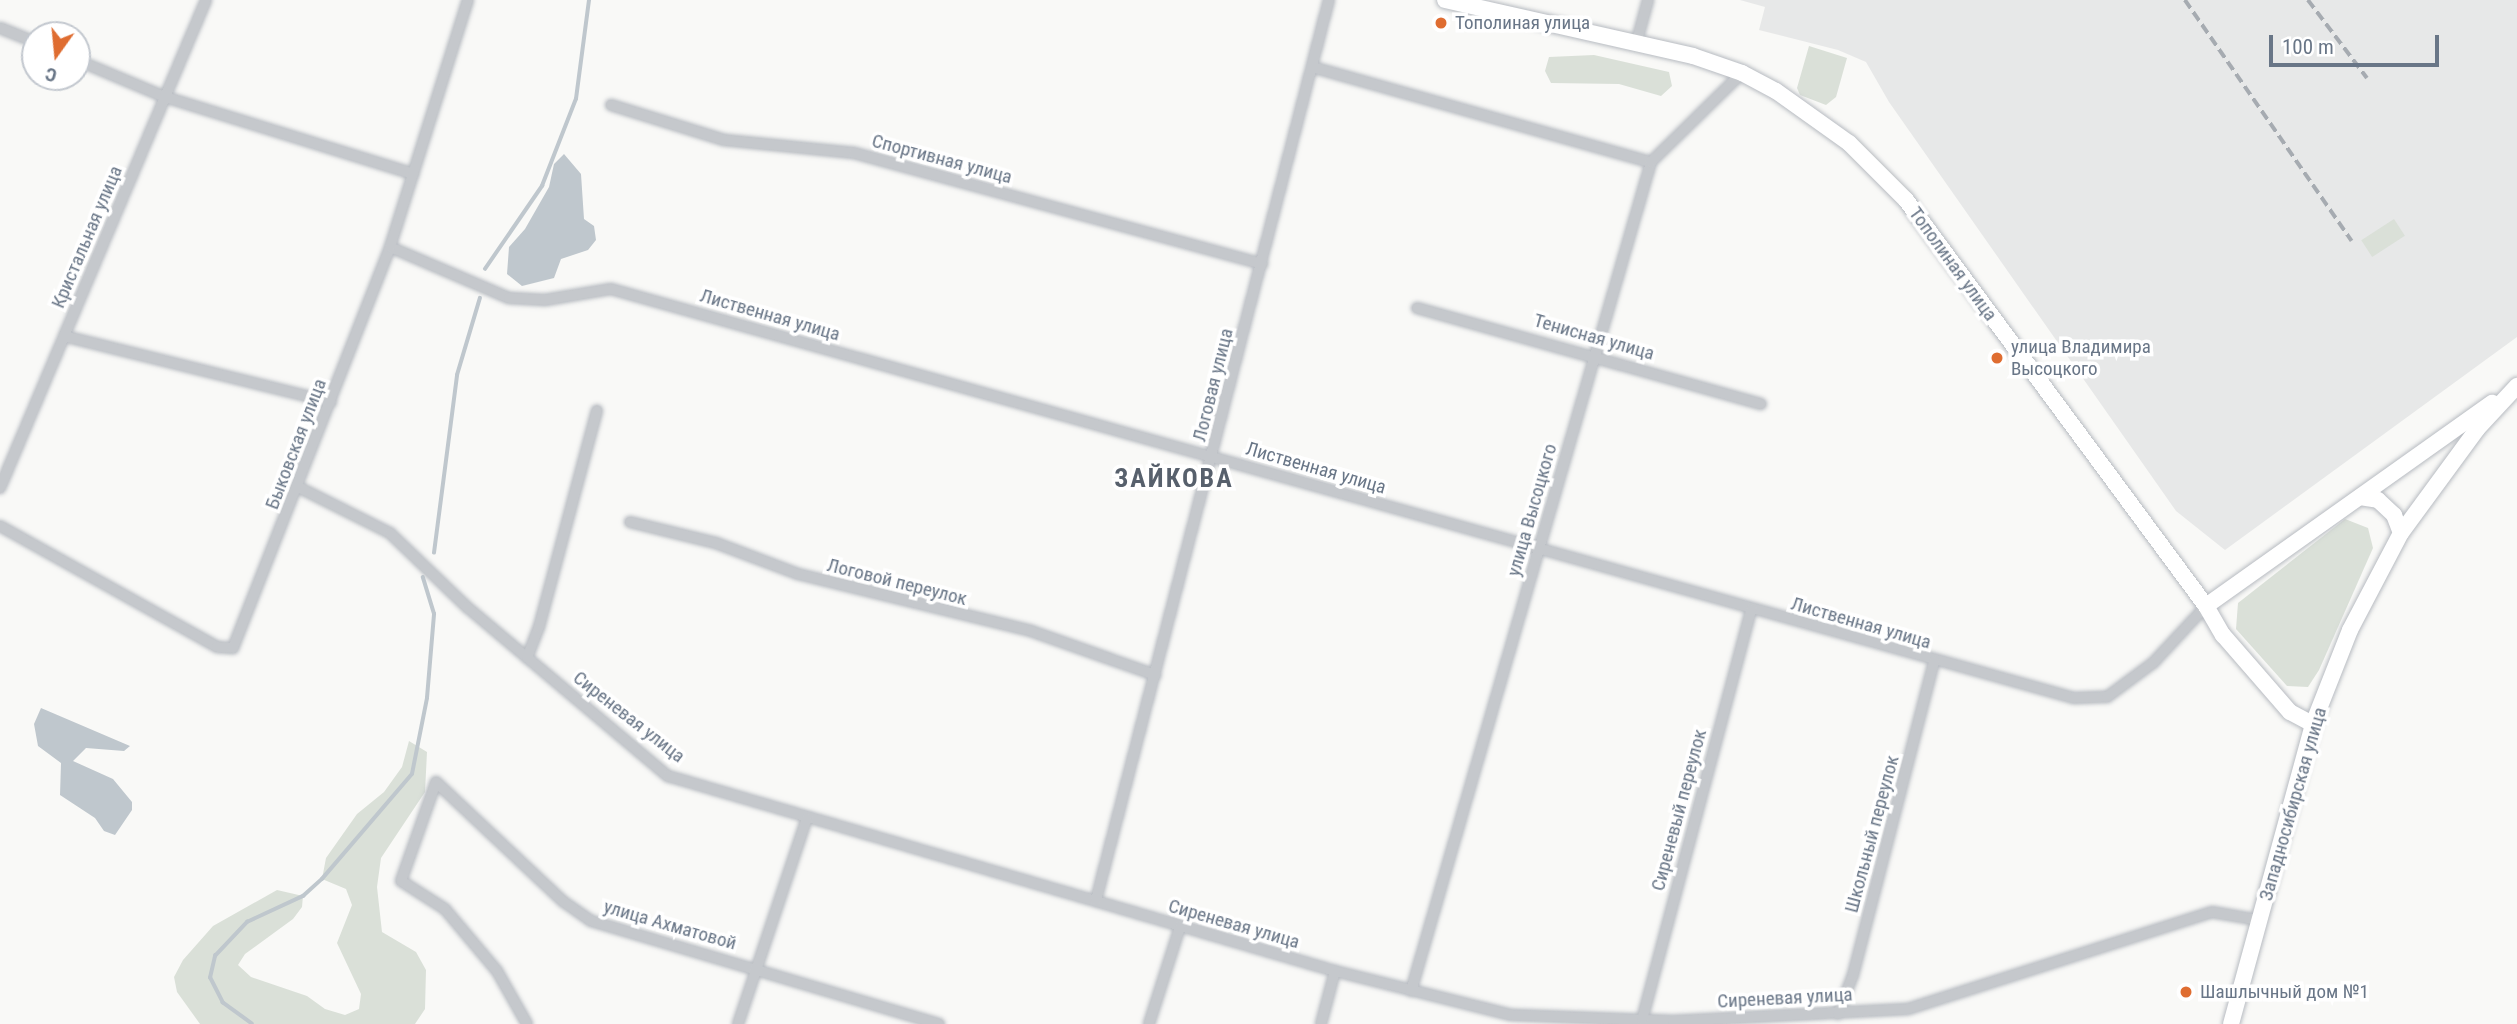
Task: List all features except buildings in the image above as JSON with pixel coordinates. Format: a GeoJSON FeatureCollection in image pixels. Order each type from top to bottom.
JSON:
{"type":"FeatureCollection","features":[{"type":"Feature","properties":{"kind":"main road","name":"Тополиная улица"},"geometry":{"type":"LineString","coordinates":[[1445,0],[1693,56],[1742,73],[1776,91],[1849,143],[1906,200],[2206,607],[2223,635],[2290,712],[2313,724]]}},
{"type":"Feature","properties":{"kind":"main road"},"geometry":{"type":"LineString","coordinates":[[2206,607],[2517,386]]}},
{"type":"Feature","properties":{"kind":"main road","name":"Западносибирская улица"},"geometry":{"type":"LineString","coordinates":[[2231,1024],[2313,724],[2350,630],[2401,533],[2477,429],[2517,386]]}},
{"type":"Feature","properties":{"kind":"main road"},"geometry":{"type":"LineString","coordinates":[[2360,497],[2378,500],[2394,515],[2401,533]]}},
{"type":"Feature","properties":{"kind":"street","name":"Кристальная улица"},"geometry":{"type":"LineString","coordinates":[[0,488],[206,0]]}},
{"type":"Feature","properties":{"kind":"street","name":"Быковская улица"},"geometry":{"type":"LineString","coordinates":[[0,526],[217,648],[233,648],[390,247],[468,0]]}},
{"type":"Feature","properties":{"kind":"street","name":"Логовая улица"},"geometry":{"type":"LineString","coordinates":[[1096,900],[1213,457],[1329,0]]}},
{"type":"Feature","properties":{"kind":"street"},"geometry":{"type":"LineString","coordinates":[[1636,44],[1648,0]]}},
{"type":"Feature","properties":{"kind":"street"},"geometry":{"type":"LineString","coordinates":[[0,28],[21,36]]}},
{"type":"Feature","properties":{"kind":"street"},"geometry":{"type":"LineString","coordinates":[[91,66],[165,97],[413,174]]}},
{"type":"Feature","properties":{"kind":"street"},"geometry":{"type":"LineString","coordinates":[[1312,67],[1651,162]]}},
{"type":"Feature","properties":{"kind":"street","name":"улица Высоцкого"},"geometry":{"type":"LineString","coordinates":[[1411,990],[1651,162],[1742,73]]}},
{"type":"Feature","properties":{"kind":"street","name":"Спортивная улица"},"geometry":{"type":"LineString","coordinates":[[611,105],[724,140],[854,153],[1262,264]]}},
{"type":"Feature","properties":{"kind":"street","name":"Лиственная улица"},"geometry":{"type":"LineString","coordinates":[[390,247],[509,298],[545,300],[611,289],[2074,698],[2107,697],[2153,663],[2206,607]]}},
{"type":"Feature","properties":{"kind":"street","name":"Тенисная улица"},"geometry":{"type":"LineString","coordinates":[[1417,308],[1595,355],[1760,404]]}},
{"type":"Feature","properties":{"kind":"street"},"geometry":{"type":"LineString","coordinates":[[64,336],[331,402]]}},
{"type":"Feature","properties":{"kind":"street"},"geometry":{"type":"LineString","coordinates":[[527,658],[543,614],[597,411]]}},
{"type":"Feature","properties":{"kind":"street","name":"Сиреневая улица"},"geometry":{"type":"LineString","coordinates":[[298,487],[390,533],[527,658],[668,776],[1335,971],[1512,1015],[1560,1021],[1642,1020],[1838,1014],[1908,1009],[2212,912],[2259,920]]}},
{"type":"Feature","properties":{"kind":"street","name":"Логовой переулок"},"geometry":{"type":"LineString","coordinates":[[630,522],[716,543],[798,574],[1031,631],[1155,676]]}},
{"type":"Feature","properties":{"kind":"street","name":"Сиреневый переулок"},"geometry":{"type":"LineString","coordinates":[[1642,1020],[1751,609]]}},
{"type":"Feature","properties":{"kind":"street","name":"Школьный переулок"},"geometry":{"type":"LineString","coordinates":[[1838,1014],[1853,975],[1934,661]]}},
{"type":"Feature","properties":{"kind":"street","name":"улица Ахматовой"},"geometry":{"type":"LineString","coordinates":[[527,1024],[497,971],[445,909],[401,881],[436,782],[564,902],[591,921],[757,967],[939,1024]]}},
{"type":"Feature","properties":{"kind":"street"},"geometry":{"type":"LineString","coordinates":[[737,1024],[807,818]]}},
{"type":"Feature","properties":{"kind":"street"},"geometry":{"type":"LineString","coordinates":[[1149,1024],[1180,927]]}},
{"type":"Feature","properties":{"kind":"street"},"geometry":{"type":"LineString","coordinates":[[1321,1024],[1335,971]]}},
{"type":"Feature","properties":{"kind":"shaded area"},"geometry":{"type":"Polygon","coordinates":[[[1740,0],[2517,0],[2517,337],[2225,550],[2176,511],[1889,102],[1866,62],[1838,50],[1759,30],[1765,7],[1740,0]]]}},
{"type":"Feature","properties":{"kind":"shaded area"},"geometry":{"type":"Polygon","coordinates":[[[1809,46],[1847,58],[1836,97],[1826,105],[1800,95],[1797,88],[1809,46]]]}},
{"type":"Feature","properties":{"kind":"shaded area"},"geometry":{"type":"Polygon","coordinates":[[[1594,55],[1669,72],[1672,86],[1661,96],[1619,84],[1551,83],[1545,71],[1549,57],[1594,55]]]}},
{"type":"Feature","properties":{"kind":"shaded area"},"geometry":{"type":"Polygon","coordinates":[[[564,154],[581,174],[584,219],[594,226],[596,240],[588,250],[561,259],[554,278],[522,286],[507,274],[509,247],[525,229],[549,187],[554,164],[564,154]]]}},
{"type":"Feature","properties":{"kind":"shaded area"},"geometry":{"type":"Polygon","coordinates":[[[2394,219],[2405,236],[2372,257],[2361,240],[2394,219]]]}},
{"type":"Feature","properties":{"kind":"shaded area"},"geometry":{"type":"Polygon","coordinates":[[[2345,519],[2368,528],[2373,548],[2319,670],[2308,687],[2287,686],[2236,629],[2238,603],[2345,519]]]}},
{"type":"Feature","properties":{"kind":"shaded area"},"geometry":{"type":"Polygon","coordinates":[[[41,708],[130,746],[124,751],[86,748],[73,761],[113,779],[132,802],[132,810],[115,835],[104,831],[95,818],[60,795],[61,763],[38,746],[34,724],[41,708]]]}},
{"type":"Feature","properties":{"kind":"shaded area"},"geometry":{"type":"Polygon","coordinates":[[[409,741],[427,752],[425,792],[381,858],[377,887],[382,932],[416,952],[426,970],[425,1009],[415,1024],[200,1024],[177,992],[174,977],[183,960],[213,926],[277,890],[303,896],[302,907],[293,919],[245,954],[238,965],[251,977],[307,996],[325,1009],[345,1015],[359,1009],[361,994],[337,943],[352,905],[346,889],[322,879],[326,858],[357,814],[384,792],[402,767],[409,741]]]}},
{"type":"Feature","properties":{"kind":"waterway"},"geometry":{"type":"LineString","coordinates":[[485,269],[542,186],[576,99],[589,0]]}},
{"type":"Feature","properties":{"kind":"waterway"},"geometry":{"type":"LineString","coordinates":[[434,553],[457,375],[480,298]]}},
{"type":"Feature","properties":{"kind":"waterway"},"geometry":{"type":"LineString","coordinates":[[252,1024],[223,1003],[210,978],[215,956],[247,922],[303,896],[322,879],[412,774],[427,698],[434,614],[423,578]]}},
{"type":"Feature","properties":{"kind":"railway"},"geometry":{"type":"LineString","coordinates":[[2185,0],[2352,241]]}},
{"type":"Feature","properties":{"kind":"railway"},"geometry":{"type":"LineString","coordinates":[[2308,0],[2367,78]]}},
{"type":"Feature","properties":{"kind":"place","name":"Тополиная улица"},"geometry":{"type":"Point","coordinates":[1441,23]}},
{"type":"Feature","properties":{"kind":"place","name":"улица Владимира Высоцкого"},"geometry":{"type":"Point","coordinates":[1997,358]}},
{"type":"Feature","properties":{"kind":"place","name":"Шашлычный дом №1"},"geometry":{"type":"Point","coordinates":[2186,992]}},
{"type":"Feature","properties":{"kind":"district","name":"ЗАЙКОВА"},"geometry":{"type":"Point","coordinates":[1174,479]}}]}
